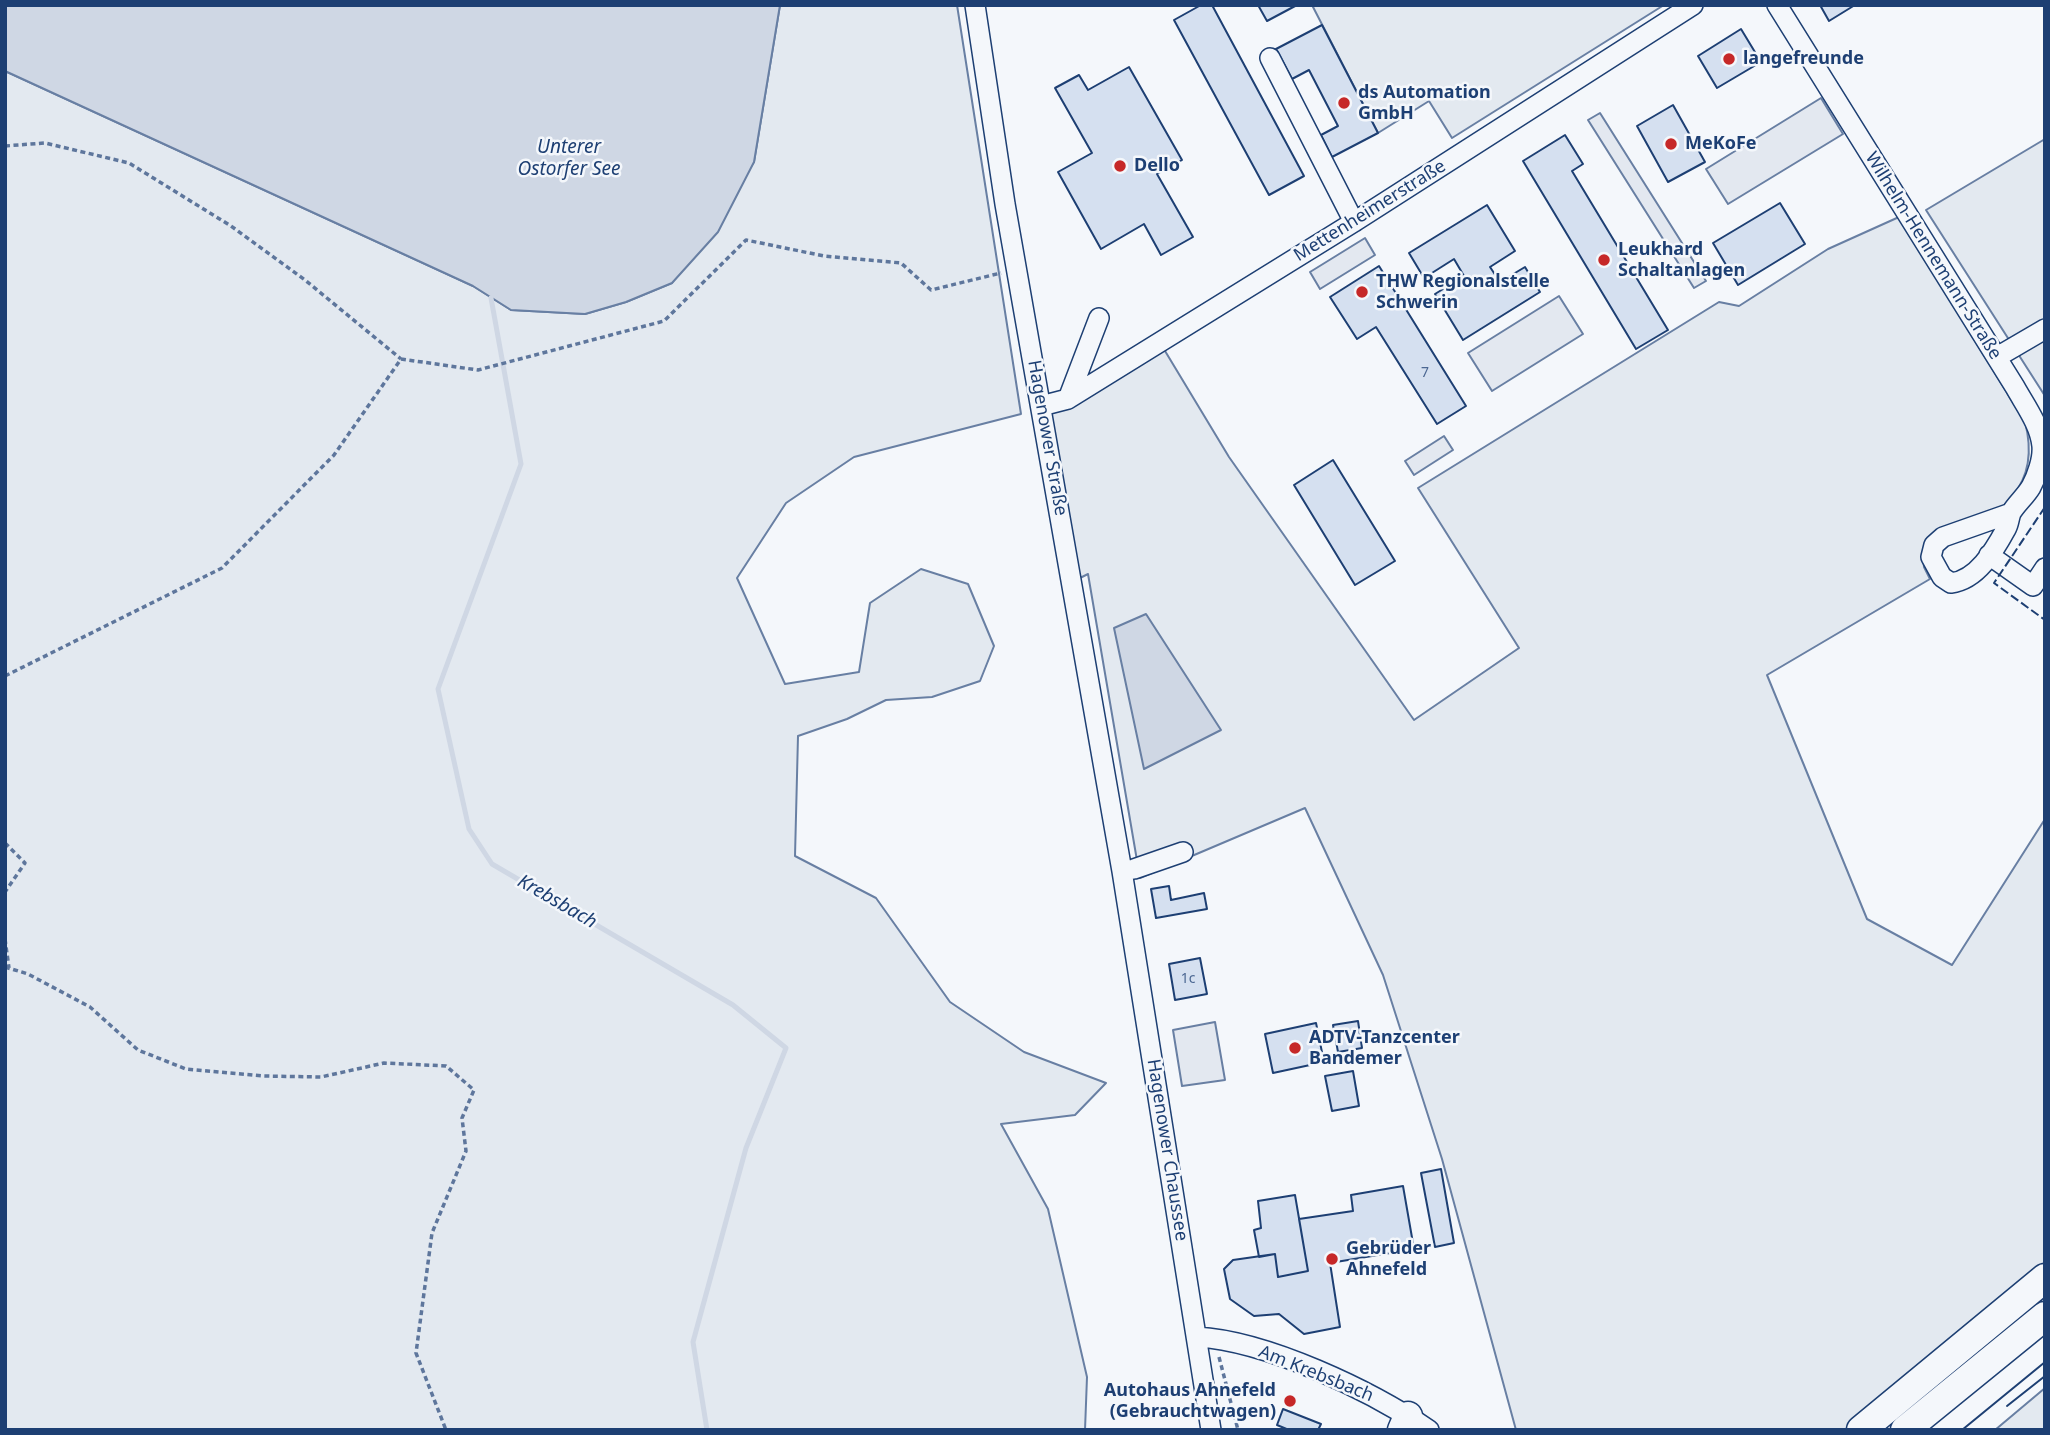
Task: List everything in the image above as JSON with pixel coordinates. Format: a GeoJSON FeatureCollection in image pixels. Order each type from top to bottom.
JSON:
{"type":"FeatureCollection","features":[{"type":"Feature","properties":{"kind":"highway"},"geometry":{"type":"LineString","coordinates":[[1861,1430],[2045,1278]]}},
{"type":"Feature","properties":{"kind":"highway"},"geometry":{"type":"LineString","coordinates":[[1905,1430],[2045,1316]]}},
{"type":"Feature","properties":{"kind":"street","name":"Hagenower Straße"},"geometry":{"type":"LineString","coordinates":[[975,5],[1041,406],[1066,505],[1122,871]]}},
{"type":"Feature","properties":{"kind":"street","name":"Mettenheimerstraße"},"geometry":{"type":"LineString","coordinates":[[1041,406],[1068,399],[1354,222],[1693,5]]}},
{"type":"Feature","properties":{"kind":"street","name":"Wilhelm-Hennemann-Straße"},"geometry":{"type":"LineString","coordinates":[[1777,5],[2029,411],[2043,447],[2041,461],[2031,487],[2011,513],[2007,527],[1989,555],[1974,573],[1963,581],[1951,583],[1942,577],[1931,557],[1934,545],[1943,537],[2011,513]]}},
{"type":"Feature","properties":{"kind":"street"},"geometry":{"type":"LineString","coordinates":[[1270,58],[1354,222]]}},
{"type":"Feature","properties":{"kind":"street"},"geometry":{"type":"LineString","coordinates":[[1068,399],[1099,318]]}},
{"type":"Feature","properties":{"kind":"street"},"geometry":{"type":"LineString","coordinates":[[1997,358],[2045,329]]}},
{"type":"Feature","properties":{"kind":"street"},"geometry":{"type":"LineString","coordinates":[[1989,555],[2033,586],[2045,568]]}},
{"type":"Feature","properties":{"kind":"street"},"geometry":{"type":"LineString","coordinates":[[1122,871],[1183,852]]}},
{"type":"Feature","properties":{"kind":"street","name":"Hagenower Chaussee"},"geometry":{"type":"LineString","coordinates":[[1122,871],[1210,1430]]}},
{"type":"Feature","properties":{"kind":"street","name":"Am Krebsbach"},"geometry":{"type":"LineString","coordinates":[[1197,1337],[1214,1338],[1254,1348],[1319,1371],[1379,1399],[1413,1425]]}},
{"type":"Feature","properties":{"kind":"path"},"geometry":{"type":"LineString","coordinates":[[5,146],[45,143],[129,163],[231,226],[305,280],[401,359],[478,370],[664,321],[746,240],[824,256],[901,263],[931,290],[1017,271]]}},
{"type":"Feature","properties":{"kind":"path"},"geometry":{"type":"LineString","coordinates":[[5,676],[222,568],[334,455],[401,359]]}},
{"type":"Feature","properties":{"kind":"path"},"geometry":{"type":"LineString","coordinates":[[5,844],[25,863],[5,892]]}},
{"type":"Feature","properties":{"kind":"path"},"geometry":{"type":"LineString","coordinates":[[5,939],[7,967],[28,974],[90,1007],[138,1050],[186,1069],[263,1076],[321,1077],[384,1063],[446,1066],[474,1090],[463,1118],[466,1152],[432,1233],[416,1353],[446,1430]]}},
{"type":"Feature","properties":{"kind":"shaded area"},"geometry":{"type":"Polygon","coordinates":[[[780,5],[957,5],[1021,414],[854,457],[786,503],[737,578],[785,684],[859,672],[870,603],[921,569],[968,584],[994,646],[980,681],[932,697],[886,700],[847,719],[798,736],[795,856],[876,898],[950,1002],[1024,1052],[1106,1083],[1075,1115],[1001,1124],[1048,1209],[1087,1377],[1085,1430],[5,1430],[5,71],[473,286],[511,310],[585,314],[626,302],[672,283],[754,162],[780,5]]]}},
{"type":"Feature","properties":{"kind":"shaded area"},"geometry":{"type":"Polygon","coordinates":[[[1312,5],[1664,5],[1452,138],[1429,101],[1378,133],[1312,5]]]}},
{"type":"Feature","properties":{"kind":"shaded area"},"geometry":{"type":"Polygon","coordinates":[[[1821,98],[1843,134],[1728,204],[1706,169],[1821,98]]]}},
{"type":"Feature","properties":{"kind":"shaded area"},"geometry":{"type":"Polygon","coordinates":[[[1600,113],[1706,281],[1694,288],[1588,120],[1600,113]]]}},
{"type":"Feature","properties":{"kind":"shaded area"},"geometry":{"type":"Polygon","coordinates":[[[2045,139],[2045,396],[1926,210],[2045,139]]]}},
{"type":"Feature","properties":{"kind":"shaded area"},"geometry":{"type":"Polygon","coordinates":[[[1899,217],[2025,422],[2029,449],[2026,472],[2017,491],[2003,506],[1985,520],[1923,557],[1930,579],[1767,675],[1867,919],[1952,965],[2045,819],[2045,1278],[1861,1430],[1516,1430],[1442,1159],[1383,975],[1305,808],[1140,878],[1088,574],[1072,582],[1041,406],[1159,341],[1229,457],[1414,720],[1519,648],[1418,488],[1719,302],[1739,306],[1828,249],[1899,217]]]}},
{"type":"Feature","properties":{"kind":"shaded area"},"geometry":{"type":"Polygon","coordinates":[[[1365,238],[1375,255],[1320,289],[1310,272],[1365,238]]]}},
{"type":"Feature","properties":{"kind":"shaded area"},"geometry":{"type":"Polygon","coordinates":[[[1559,296],[1583,334],[1492,391],[1468,353],[1559,296]]]}},
{"type":"Feature","properties":{"kind":"shaded area"},"geometry":{"type":"Polygon","coordinates":[[[1444,436],[1453,450],[1414,475],[1405,461],[1444,436]]]}},
{"type":"Feature","properties":{"kind":"shaded area"},"geometry":{"type":"Polygon","coordinates":[[[1215,1022],[1225,1080],[1182,1086],[1173,1030],[1215,1022]]]}},
{"type":"Feature","properties":{"kind":"shaded area"},"geometry":{"type":"Polygon","coordinates":[[[2045,1388],[2045,1430],[1995,1430],[2045,1388]]]}},
{"type":"Feature","properties":{"kind":"water","name":"Unterer Ostorfer See"},"geometry":{"type":"Polygon","coordinates":[[[5,5],[780,5],[754,162],[718,232],[672,283],[626,302],[585,314],[511,310],[473,286],[5,71],[5,5]]]}},
{"type":"Feature","properties":{"kind":"water"},"geometry":{"type":"Polygon","coordinates":[[[1146,614],[1221,730],[1144,769],[1114,628],[1146,614]]]}},
{"type":"Feature","properties":{"kind":"building"},"geometry":{"type":"Polygon","coordinates":[[[1201,5],[1212,5],[1304,176],[1269,195],[1174,20],[1201,5]]]}},
{"type":"Feature","properties":{"kind":"building"},"geometry":{"type":"Polygon","coordinates":[[[1258,5],[1297,5],[1267,21],[1258,5]]]}},
{"type":"Feature","properties":{"kind":"building"},"geometry":{"type":"Polygon","coordinates":[[[1820,5],[1855,5],[1829,21],[1820,5]]]}},
{"type":"Feature","properties":{"kind":"building","name":"ds Automation GmbH"},"geometry":{"type":"Polygon","coordinates":[[[1322,25],[1378,133],[1332,157],[1321,135],[1338,126],[1309,70],[1292,79],[1276,49],[1322,25]]]}},
{"type":"Feature","properties":{"kind":"building","name":"langefreunde"},"geometry":{"type":"Polygon","coordinates":[[[1741,29],[1761,62],[1717,88],[1698,56],[1741,29]]]}},
{"type":"Feature","properties":{"kind":"building","name":"Dello"},"geometry":{"type":"Polygon","coordinates":[[[1129,67],[1182,160],[1157,174],[1193,237],[1161,255],[1144,224],[1101,249],[1058,172],[1092,153],[1055,88],[1079,75],[1088,90],[1129,67]]]}},
{"type":"Feature","properties":{"kind":"building","name":"MeKoFe"},"geometry":{"type":"Polygon","coordinates":[[[1673,105],[1705,162],[1668,182],[1637,126],[1673,105]]]}},
{"type":"Feature","properties":{"kind":"building","name":"Leukhard Schaltanlagen"},"geometry":{"type":"Polygon","coordinates":[[[1565,135],[1583,164],[1572,171],[1668,330],[1636,349],[1523,161],[1565,135]]]}},
{"type":"Feature","properties":{"kind":"building"},"geometry":{"type":"Polygon","coordinates":[[[1780,203],[1805,244],[1738,285],[1713,243],[1780,203]]]}},
{"type":"Feature","properties":{"kind":"building"},"geometry":{"type":"Polygon","coordinates":[[[1487,205],[1515,251],[1490,267],[1500,282],[1525,267],[1540,292],[1463,340],[1435,294],[1464,276],[1454,259],[1424,278],[1409,253],[1487,205]]]}},
{"type":"Feature","properties":{"kind":"building"},"geometry":{"type":"Polygon","coordinates":[[[1379,266],[1466,406],[1437,424],[1376,327],[1357,339],[1330,297],[1379,266]]]}},
{"type":"Feature","properties":{"kind":"building"},"geometry":{"type":"Polygon","coordinates":[[[1333,460],[1395,561],[1355,585],[1294,485],[1333,460]]]}},
{"type":"Feature","properties":{"kind":"building"},"geometry":{"type":"Polygon","coordinates":[[[1169,886],[1171,900],[1204,893],[1207,909],[1156,918],[1151,889],[1169,886]]]}},
{"type":"Feature","properties":{"kind":"building"},"geometry":{"type":"Polygon","coordinates":[[[1200,958],[1207,994],[1175,1000],[1169,964],[1200,958]]]}},
{"type":"Feature","properties":{"kind":"building"},"geometry":{"type":"Polygon","coordinates":[[[1358,1021],[1362,1048],[1338,1052],[1333,1025],[1358,1021]]]}},
{"type":"Feature","properties":{"kind":"building","name":"ADTV-Tanzcenter Bandemer"},"geometry":{"type":"Polygon","coordinates":[[[1316,1023],[1324,1062],[1273,1073],[1265,1034],[1316,1023]]]}},
{"type":"Feature","properties":{"kind":"building"},"geometry":{"type":"Polygon","coordinates":[[[1353,1071],[1359,1106],[1332,1111],[1325,1076],[1353,1071]]]}},
{"type":"Feature","properties":{"kind":"building"},"geometry":{"type":"Polygon","coordinates":[[[1441,1169],[1454,1243],[1435,1247],[1421,1173],[1441,1169]]]}},
{"type":"Feature","properties":{"kind":"building","name":"Gebrüder Ahnefeld"},"geometry":{"type":"Polygon","coordinates":[[[1403,1186],[1414,1249],[1330,1263],[1340,1327],[1304,1334],[1279,1314],[1254,1316],[1230,1299],[1224,1269],[1233,1260],[1275,1254],[1278,1277],[1308,1271],[1299,1219],[1353,1211],[1351,1195],[1403,1186]]]}},
{"type":"Feature","properties":{"kind":"building"},"geometry":{"type":"Polygon","coordinates":[[[1295,1195],[1308,1271],[1278,1277],[1275,1254],[1259,1257],[1254,1230],[1261,1228],[1258,1201],[1295,1195]]]}},
{"type":"Feature","properties":{"kind":"building"},"geometry":{"type":"Polygon","coordinates":[[[1283,1409],[1321,1424],[1318,1430],[1289,1430],[1277,1425],[1283,1409]]]}},
{"type":"Feature","properties":{"kind":"waterway","name":"Krebsbach"},"geometry":{"type":"LineString","coordinates":[[491,298],[521,464],[438,689],[469,829],[492,864],[733,1005],[786,1048],[746,1148],[693,1342],[707,1430]]}},
{"type":"Feature","properties":{"kind":"tram line"},"geometry":{"type":"LineString","coordinates":[[1962,1430],[2045,1362]]}},
{"type":"Feature","properties":{"kind":"tram line"},"geometry":{"type":"LineString","coordinates":[[2007,1406],[2045,1376]]}},
{"type":"Feature","properties":{"kind":"fence"},"geometry":{"type":"LineString","coordinates":[[2045,507],[1994,583],[2045,620]]}},
{"type":"Feature","properties":{"kind":"place","name":"langefreunde"},"geometry":{"type":"Point","coordinates":[1729,59]}},
{"type":"Feature","properties":{"kind":"place","name":"ds Automation GmbH"},"geometry":{"type":"Point","coordinates":[1344,103]}},
{"type":"Feature","properties":{"kind":"place","name":"MeKoFe"},"geometry":{"type":"Point","coordinates":[1671,144]}},
{"type":"Feature","properties":{"kind":"place","name":"Dello"},"geometry":{"type":"Point","coordinates":[1120,166]}},
{"type":"Feature","properties":{"kind":"place","name":"Leukhard Schaltanlagen"},"geometry":{"type":"Point","coordinates":[1604,260]}},
{"type":"Feature","properties":{"kind":"place","name":"THW Regionalstelle Schwerin"},"geometry":{"type":"Point","coordinates":[1362,292]}},
{"type":"Feature","properties":{"kind":"place","name":"ADTV-Tanzcenter Bandemer"},"geometry":{"type":"Point","coordinates":[1295,1048]}},
{"type":"Feature","properties":{"kind":"place","name":"Gebrüder Ahnefeld"},"geometry":{"type":"Point","coordinates":[1332,1259]}},
{"type":"Feature","properties":{"kind":"place","name":"Autohaus Ahnefeld (Gebrauchtwagen)"},"geometry":{"type":"Point","coordinates":[1290,1401]}}]}
